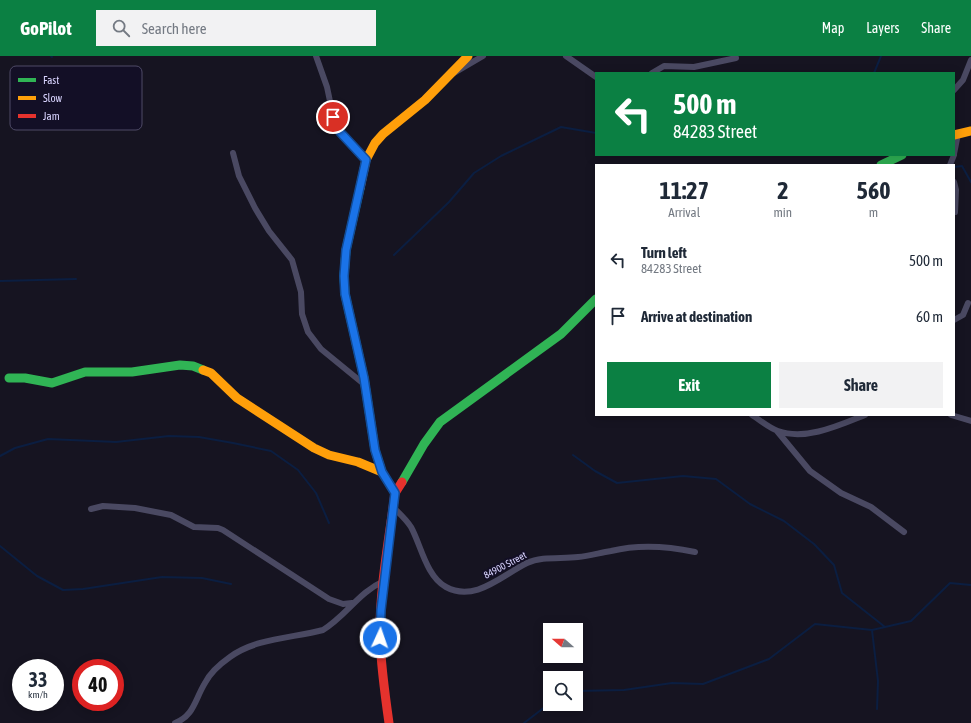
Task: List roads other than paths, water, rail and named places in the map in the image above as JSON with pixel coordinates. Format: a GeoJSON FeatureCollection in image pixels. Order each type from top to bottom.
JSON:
{"type":"FeatureCollection","features":[{"type":"Feature","properties":{"kind":"street"},"geometry":{"type":"LineString","coordinates":[[316,56],[327,87],[335,125],[366,160]]}},
{"type":"Feature","properties":{"kind":"street"},"geometry":{"type":"LineString","coordinates":[[395,493],[382,472],[375,450],[365,385],[345,294],[344,276],[346,250],[366,160],[375,144],[383,134],[425,100],[453,74],[468,56]]}},
{"type":"Feature","properties":{"kind":"street"},"geometry":{"type":"LineString","coordinates":[[453,74],[483,56]]}},
{"type":"Feature","properties":{"kind":"street"},"geometry":{"type":"LineString","coordinates":[[566,56],[595,76]]}},
{"type":"Feature","properties":{"kind":"street"},"geometry":{"type":"LineString","coordinates":[[654,72],[664,66],[694,67],[736,58]]}},
{"type":"Feature","properties":{"kind":"street"},"geometry":{"type":"LineString","coordinates":[[955,89],[963,80],[971,60]]}},
{"type":"Feature","properties":{"kind":"street"},"geometry":{"type":"LineString","coordinates":[[955,144],[956,134],[971,131]]}},
{"type":"Feature","properties":{"kind":"street"},"geometry":{"type":"LineString","coordinates":[[233,153],[239,176],[255,208],[269,231],[292,260],[301,292],[302,314],[308,332],[321,349],[365,385]]}},
{"type":"Feature","properties":{"kind":"street"},"geometry":{"type":"LineString","coordinates":[[883,164],[900,156]]}},
{"type":"Feature","properties":{"kind":"street"},"geometry":{"type":"LineString","coordinates":[[955,186],[955,212]]}},
{"type":"Feature","properties":{"kind":"street"},"geometry":{"type":"LineString","coordinates":[[955,319],[963,315],[968,302]]}},
{"type":"Feature","properties":{"kind":"street"},"geometry":{"type":"LineString","coordinates":[[389,723],[383,680],[380,638],[384,581],[395,493],[424,444],[444,418],[562,334],[595,303]]}},
{"type":"Feature","properties":{"kind":"street"},"geometry":{"type":"LineString","coordinates":[[9,378],[25,378],[52,384],[85,372],[132,372],[180,365],[193,366],[211,374],[237,398],[314,448],[329,456],[358,462],[382,472]]}},
{"type":"Feature","properties":{"kind":"street"},"geometry":{"type":"LineString","coordinates":[[754,416],[777,431],[810,471],[841,493],[872,507],[904,532]]}},
{"type":"Feature","properties":{"kind":"street"},"geometry":{"type":"LineString","coordinates":[[851,420],[855,416]]}},
{"type":"Feature","properties":{"kind":"street"},"geometry":{"type":"LineString","coordinates":[[777,431],[792,433],[813,432],[827,429],[862,416]]}},
{"type":"Feature","properties":{"kind":"street"},"geometry":{"type":"LineString","coordinates":[[954,416],[971,421]]}},
{"type":"Feature","properties":{"kind":"street"},"geometry":{"type":"LineString","coordinates":[[91,509],[103,506],[135,508],[171,515],[194,527],[218,528],[329,599],[343,604],[352,603]]}},
{"type":"Feature","properties":{"kind":"street","name":"84900 Street"},"geometry":{"type":"LineString","coordinates":[[393,507],[411,528],[435,577],[445,586],[455,590],[468,592],[491,584],[527,563],[537,560],[591,556],[622,549],[654,546],[695,552]]}},
{"type":"Feature","properties":{"kind":"street"},"geometry":{"type":"LineString","coordinates":[[175,723],[188,717],[205,682],[218,666],[230,656],[243,649],[265,642],[323,630],[331,625],[352,603],[372,586],[384,581]]}},
{"type":"Feature","properties":{"kind":"waterway"},"geometry":{"type":"LineString","coordinates":[[874,72],[881,56]]}},
{"type":"Feature","properties":{"kind":"waterway"},"geometry":{"type":"LineString","coordinates":[[394,255],[449,202],[474,173],[501,156],[561,127],[595,133]]}},
{"type":"Feature","properties":{"kind":"waterway"},"geometry":{"type":"LineString","coordinates":[[955,167],[962,166],[971,182]]}},
{"type":"Feature","properties":{"kind":"waterway"},"geometry":{"type":"LineString","coordinates":[[0,281],[76,279]]}},
{"type":"Feature","properties":{"kind":"waterway"},"geometry":{"type":"LineString","coordinates":[[0,456],[15,448],[48,439],[116,442],[169,436],[199,437],[233,443],[271,451],[298,470],[316,493],[329,523]]}},
{"type":"Feature","properties":{"kind":"waterway"},"geometry":{"type":"LineString","coordinates":[[573,455],[595,471],[617,483],[683,476],[716,479],[750,504],[784,521],[814,544],[834,565],[842,593],[885,627]]}},
{"type":"Feature","properties":{"kind":"waterway"},"geometry":{"type":"LineString","coordinates":[[0,546],[37,576],[63,590],[83,589],[162,577],[202,578],[231,584]]}},
{"type":"Feature","properties":{"kind":"waterway"},"geometry":{"type":"LineString","coordinates":[[583,691],[624,690],[672,683],[703,684],[769,659],[815,624],[872,630],[911,621],[950,583],[971,585]]}},
{"type":"Feature","properties":{"kind":"waterway"},"geometry":{"type":"LineString","coordinates":[[872,630],[878,681],[877,709]]}},
{"type":"Feature","properties":{"kind":"waterway"},"geometry":{"type":"LineString","coordinates":[[524,723],[543,708]]}}]}
